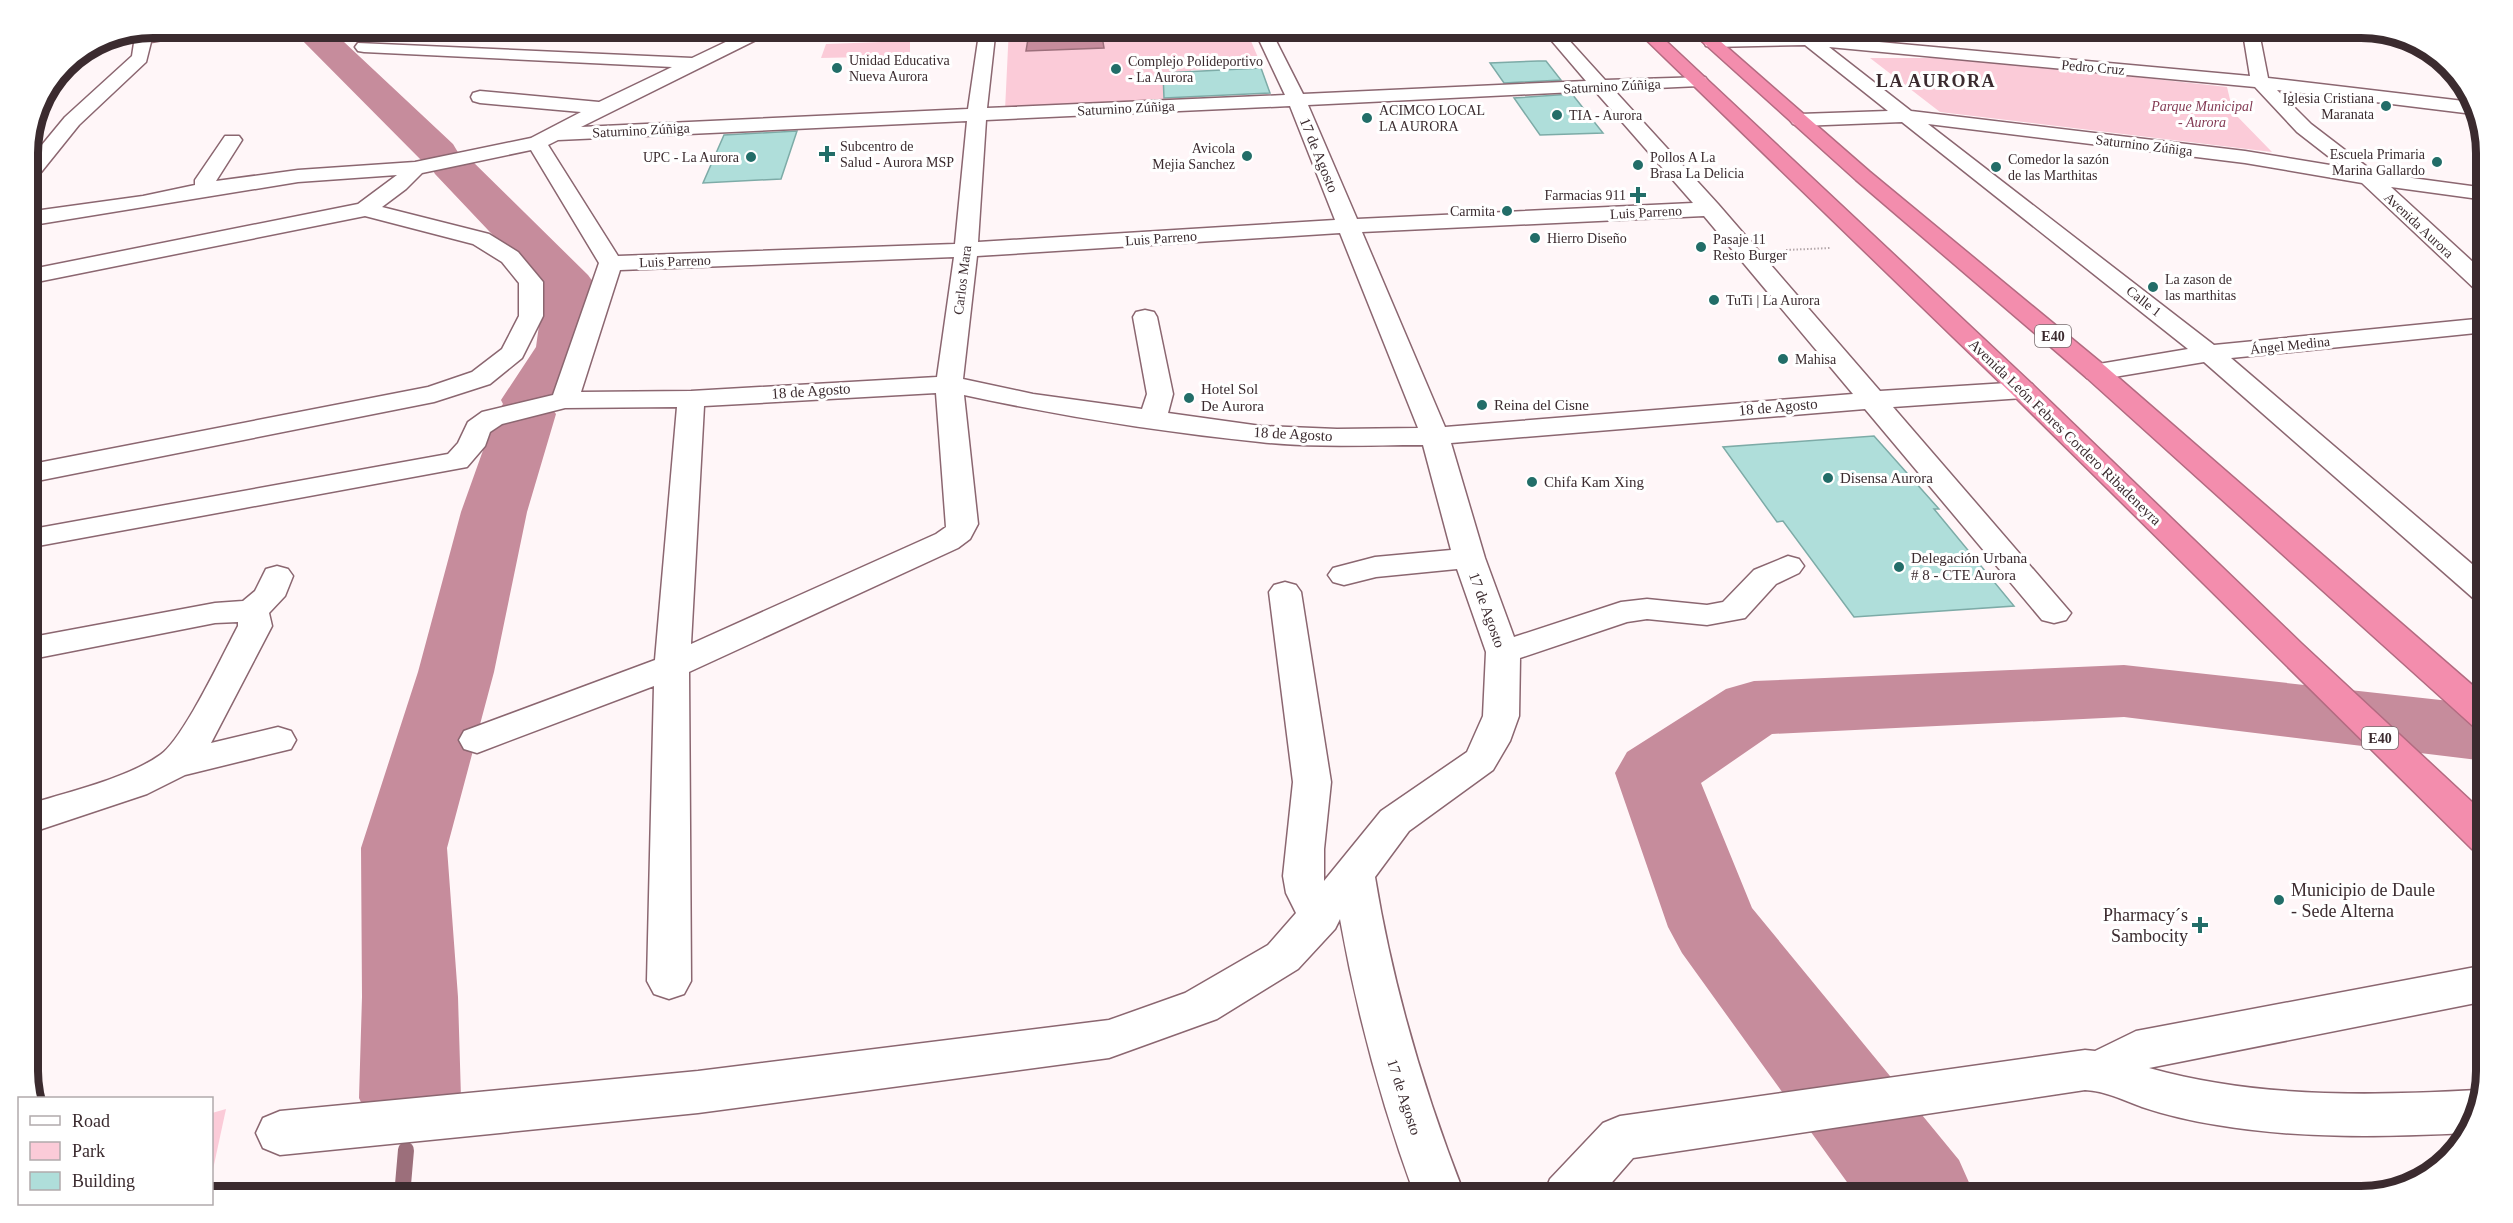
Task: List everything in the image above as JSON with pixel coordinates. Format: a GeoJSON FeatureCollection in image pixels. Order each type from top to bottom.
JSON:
{"type":"FeatureCollection","features":[{"type":"Feature","properties":{"kind":"highway","name":"Avenida León Febres Cordero Ribadeneyra"},"geometry":{"type":"LineString","coordinates":[[1663,38],[1738,65],[1863,176],[2096,372],[2476,708]]}},
{"type":"Feature","properties":{"kind":"highway","name":"Avenida León Febres Cordero Ribadeneyra"},"geometry":{"type":"LineString","coordinates":[[1695,50],[1753,132],[2024,390],[2290,652],[2476,829]]}},
{"type":"Feature","properties":{"kind":"highway"},"geometry":{"type":"LineString","coordinates":[[1753,132],[1782,139],[1809,136],[1806,126]]}},
{"type":"Feature","properties":{"kind":"highway"},"geometry":{"type":"LineString","coordinates":[[1804,182],[1808,176],[1825,172],[1863,176]]}},
{"type":"Feature","properties":{"kind":"street"},"geometry":{"type":"LineString","coordinates":[[38,164],[72,122],[140,57],[143,38]]}},
{"type":"Feature","properties":{"kind":"street"},"geometry":{"type":"LineString","coordinates":[[38,217],[143,202],[206,189],[330,173],[415,168],[542,133],[602,108],[748,38]]}},
{"type":"Feature","properties":{"kind":"street","name":"Carlos Mara"},"geometry":{"type":"LineString","coordinates":[[672,666],[926,551],[947,541],[959,532],[963,524],[949,384],[966,250],[977,115],[987,38]]}},
{"type":"Feature","properties":{"kind":"street","name":"17 de Agosto"},"geometry":{"type":"LineString","coordinates":[[1266,38],[1297,101],[1435,436],[1469,558],[1503,652],[1501,717],[1492,741],[1480,761],[1395,821],[1354,875],[1361,927],[1390,1052],[1437,1186]]}},
{"type":"Feature","properties":{"kind":"street"},"geometry":{"type":"LineString","coordinates":[[1558,38],[1710,209],[2054,613]]}},
{"type":"Feature","properties":{"kind":"street","name":"Pedro Cruz"},"geometry":{"type":"LineString","coordinates":[[1695,50],[1768,38]]}},
{"type":"Feature","properties":{"kind":"street","name":"Calle 1"},"geometry":{"type":"LineString","coordinates":[[1806,38],[2209,353],[2475,584]]}},
{"type":"Feature","properties":{"kind":"street","name":"Pedro Cruz"},"geometry":{"type":"LineString","coordinates":[[1861,38],[1936,44],[2466,107]]}},
{"type":"Feature","properties":{"kind":"street"},"geometry":{"type":"LineString","coordinates":[[2252,38],[2260,82]]}},
{"type":"Feature","properties":{"kind":"street"},"geometry":{"type":"LineString","coordinates":[[364,47],[697,63]]}},
{"type":"Feature","properties":{"kind":"street","name":"Saturnino Zúñiga"},"geometry":{"type":"LineString","coordinates":[[542,133],[1601,86],[1695,50]]}},
{"type":"Feature","properties":{"kind":"street","name":"Avenida Aurora"},"geometry":{"type":"LineString","coordinates":[[2260,82],[2304,128],[2368,178],[2475,277]]}},
{"type":"Feature","properties":{"kind":"street"},"geometry":{"type":"LineString","coordinates":[[480,97],[602,108]]}},
{"type":"Feature","properties":{"kind":"street"},"geometry":{"type":"LineString","coordinates":[[542,133],[567,105]]}},
{"type":"Feature","properties":{"kind":"street","name":"Saturnino Zúñiga"},"geometry":{"type":"LineString","coordinates":[[1806,126],[1908,116],[2245,157],[2368,178],[2475,193]]}},
{"type":"Feature","properties":{"kind":"street"},"geometry":{"type":"LineString","coordinates":[[542,133],[611,263],[565,400]]}},
{"type":"Feature","properties":{"kind":"street"},"geometry":{"type":"LineString","coordinates":[[206,189],[205,180],[232,140]]}},
{"type":"Feature","properties":{"kind":"street"},"geometry":{"type":"LineString","coordinates":[[38,275],[365,209],[399,185],[415,168]]}},
{"type":"Feature","properties":{"kind":"street"},"geometry":{"type":"LineString","coordinates":[[38,472],[434,394],[481,378],[513,353],[531,316],[531,282],[510,257],[480,238],[365,209]]}},
{"type":"Feature","properties":{"kind":"street","name":"Luis Parreno"},"geometry":{"type":"LineString","coordinates":[[611,263],[966,250],[1347,226],[1710,209]]}},
{"type":"Feature","properties":{"kind":"street"},"geometry":{"type":"LineString","coordinates":[[1144,316],[1160,394],[1153,419]]}},
{"type":"Feature","properties":{"kind":"street","name":"Ángel Medina"},"geometry":{"type":"LineString","coordinates":[[2096,372],[2209,353],[2475,326]]}},
{"type":"Feature","properties":{"kind":"street","name":"18 de Agosto"},"geometry":{"type":"LineString","coordinates":[[38,537],[457,461],[471,446],[478,428],[492,418],[565,400],[691,399],[949,384],[1033,402],[1261,434],[1337,437],[1435,436],[2024,390]]}},
{"type":"Feature","properties":{"kind":"street"},"geometry":{"type":"LineString","coordinates":[[669,981],[672,666],[691,399]]}},
{"type":"Feature","properties":{"kind":"street"},"geometry":{"type":"LineString","coordinates":[[1344,575],[1376,567],[1469,558]]}},
{"type":"Feature","properties":{"kind":"street"},"geometry":{"type":"LineString","coordinates":[[1503,652],[1583,627],[1621,612],[1647,609],[1707,615],[1733,611],[1765,577],[1788,566]]}},
{"type":"Feature","properties":{"kind":"street"},"geometry":{"type":"LineString","coordinates":[[38,647],[215,613],[252,611],[269,596],[277,576]]}},
{"type":"Feature","properties":{"kind":"street"},"geometry":{"type":"LineString","coordinates":[[1285,592],[1312,782],[1304,849],[1304,876],[1306,893],[1320,917]]}},
{"type":"Feature","properties":{"kind":"street"},"geometry":{"type":"LineString","coordinates":[[176,764],[196,737],[255,626],[252,611]]}},
{"type":"Feature","properties":{"kind":"street"},"geometry":{"type":"LineString","coordinates":[[477,740],[672,666]]}},
{"type":"Feature","properties":{"kind":"street"},"geometry":{"type":"LineString","coordinates":[[38,816],[134,784],[176,764],[278,740]]}},
{"type":"Feature","properties":{"kind":"street"},"geometry":{"type":"LineString","coordinates":[[280,1132],[698,1092],[1109,1039],[1201,1006],[1283,957],[1354,875]]}},
{"type":"Feature","properties":{"kind":"street"},"geometry":{"type":"LineString","coordinates":[[1577,1186],[1620,1138],[2093,1070],[2136,1052],[2476,984]]}},
{"type":"Feature","properties":{"kind":"street"},"geometry":{"type":"LineString","coordinates":[[2093,1070],[2168,1094],[2218,1104],[2298,1114],[2468,1111]]}},
{"type":"Feature","properties":{"kind":"path"},"geometry":{"type":"LineString","coordinates":[[1745,251],[1872,246]]}},
{"type":"Feature","properties":{"kind":"green space"},"geometry":{"type":"Polygon","coordinates":[[[830,38],[884,38],[830,40],[830,38]]]}},
{"type":"Feature","properties":{"kind":"green space","name":"Complejo Polideportivo - La Aurora"},"geometry":{"type":"Polygon","coordinates":[[[1008,38],[1250,38],[1262,67],[1191,70],[1197,99],[1005,110],[1008,38]]]}},
{"type":"Feature","properties":{"kind":"green space"},"geometry":{"type":"Polygon","coordinates":[[[910,41],[910,56],[821,58],[826,44],[910,41]]]}},
{"type":"Feature","properties":{"kind":"green space","name":"Parque Municipal - Aurora"},"geometry":{"type":"Polygon","coordinates":[[[1870,58],[1964,58],[2227,87],[2233,112],[2272,152],[1940,112],[1870,58]]]}},
{"type":"Feature","properties":{"kind":"green space"},"geometry":{"type":"Polygon","coordinates":[[[226,1109],[213,1169],[213,1113],[226,1109]]]}},
{"type":"Feature","properties":{"kind":"shaded area"},"geometry":{"type":"Polygon","coordinates":[[[1102,38],[1104,48],[1026,51],[1028,39],[1102,38]]]}},
{"type":"Feature","properties":{"kind":"building"},"geometry":{"type":"Polygon","coordinates":[[[1546,61],[1561,80],[1504,83],[1490,63],[1546,61]]]}},
{"type":"Feature","properties":{"kind":"building"},"geometry":{"type":"Polygon","coordinates":[[[1261,68],[1270,93],[1164,98],[1163,73],[1261,68]]]}},
{"type":"Feature","properties":{"kind":"building","name":"TIA - Aurora"},"geometry":{"type":"Polygon","coordinates":[[[1572,94],[1603,133],[1540,135],[1514,98],[1572,94]]]}},
{"type":"Feature","properties":{"kind":"building","name":"UPC - La Aurora"},"geometry":{"type":"Polygon","coordinates":[[[797,131],[781,179],[703,183],[724,135],[797,131]]]}},
{"type":"Feature","properties":{"kind":"building"},"geometry":{"type":"Polygon","coordinates":[[[1874,436],[1939,509],[1934,509],[2014,606],[1854,617],[1783,521],[1777,522],[1723,447],[1874,436]]]}},
{"type":"Feature","properties":{"kind":"waterway"},"geometry":{"type":"LineString","coordinates":[[318,38],[438,153]]}},
{"type":"Feature","properties":{"kind":"waterway"},"geometry":{"type":"LineString","coordinates":[[451,165],[570,286],[564,347],[530,400]]}},
{"type":"Feature","properties":{"kind":"waterway"},"geometry":{"type":"LineString","coordinates":[[410,1098],[410,997],[404,848],[456,672],[494,512],[526,414]]}},
{"type":"Feature","properties":{"kind":"waterway"},"geometry":{"type":"LineString","coordinates":[[1913,1186],[1714,927],[1656,773],[1754,708],[2124,691],[2476,732]]}},
{"type":"Feature","properties":{"kind":"waterway"},"geometry":{"type":"LineString","coordinates":[[403,1186],[406,1150]]}},
{"type":"Feature","properties":{"kind":"place","name":"Unidad Educativa Nueva Aurora"},"geometry":{"type":"Point","coordinates":[837,68]}},
{"type":"Feature","properties":{"kind":"place","name":"Complejo Polideportivo - La Aurora"},"geometry":{"type":"Point","coordinates":[1116,69]}},
{"type":"Feature","properties":{"kind":"place","name":"Iglesia Cristiana Maranata"},"geometry":{"type":"Point","coordinates":[2386,106]}},
{"type":"Feature","properties":{"kind":"place","name":"TIA - Aurora"},"geometry":{"type":"Point","coordinates":[1557,115]}},
{"type":"Feature","properties":{"kind":"place","name":"ACIMCO LOCAL LA AURORA"},"geometry":{"type":"Point","coordinates":[1367,118]}},
{"type":"Feature","properties":{"kind":"place","name":"Subcentro de Salud - Aurora MSP"},"geometry":{"type":"Point","coordinates":[827,154]}},
{"type":"Feature","properties":{"kind":"place","name":"Avicola Mejia Sanchez"},"geometry":{"type":"Point","coordinates":[1247,156]}},
{"type":"Feature","properties":{"kind":"place","name":"UPC - La Aurora"},"geometry":{"type":"Point","coordinates":[751,157]}},
{"type":"Feature","properties":{"kind":"place","name":"Escuela Primaria Marina Gallardo"},"geometry":{"type":"Point","coordinates":[2437,162]}},
{"type":"Feature","properties":{"kind":"place","name":"Pollos A La Brasa La Delicia"},"geometry":{"type":"Point","coordinates":[1638,165]}},
{"type":"Feature","properties":{"kind":"place","name":"Comedor la sazón de las Marthitas"},"geometry":{"type":"Point","coordinates":[1996,167]}},
{"type":"Feature","properties":{"kind":"place","name":"Farmacias 911"},"geometry":{"type":"Point","coordinates":[1638,195]}},
{"type":"Feature","properties":{"kind":"place","name":"Carmita"},"geometry":{"type":"Point","coordinates":[1507,211]}},
{"type":"Feature","properties":{"kind":"place","name":"Hierro Diseño"},"geometry":{"type":"Point","coordinates":[1535,238]}},
{"type":"Feature","properties":{"kind":"place","name":"Pasaje 11 Resto Burger"},"geometry":{"type":"Point","coordinates":[1701,247]}},
{"type":"Feature","properties":{"kind":"place","name":"La zason de las marthitas"},"geometry":{"type":"Point","coordinates":[2153,287]}},
{"type":"Feature","properties":{"kind":"place","name":"TuTi | La Aurora"},"geometry":{"type":"Point","coordinates":[1714,300]}},
{"type":"Feature","properties":{"kind":"place","name":"Mahisa"},"geometry":{"type":"Point","coordinates":[1783,359]}},
{"type":"Feature","properties":{"kind":"place","name":"Hotel Sol De Aurora"},"geometry":{"type":"Point","coordinates":[1189,398]}},
{"type":"Feature","properties":{"kind":"place","name":"Reina del Cisne"},"geometry":{"type":"Point","coordinates":[1482,405]}},
{"type":"Feature","properties":{"kind":"place","name":"Disensa Aurora"},"geometry":{"type":"Point","coordinates":[1828,478]}},
{"type":"Feature","properties":{"kind":"place","name":"Chifa Kam Xing"},"geometry":{"type":"Point","coordinates":[1532,482]}},
{"type":"Feature","properties":{"kind":"place","name":"Delegación Urbana # 8 - CTE Aurora"},"geometry":{"type":"Point","coordinates":[1899,567]}},
{"type":"Feature","properties":{"kind":"place","name":"Municipio de Daule - Sede Alterna"},"geometry":{"type":"Point","coordinates":[2279,900]}},
{"type":"Feature","properties":{"kind":"place","name":"Pharmacy´s Sambocity"},"geometry":{"type":"Point","coordinates":[2200,925]}},
{"type":"Feature","properties":{"kind":"district","name":"LA AURORA"},"geometry":{"type":"Point","coordinates":[1936,81]}}]}
